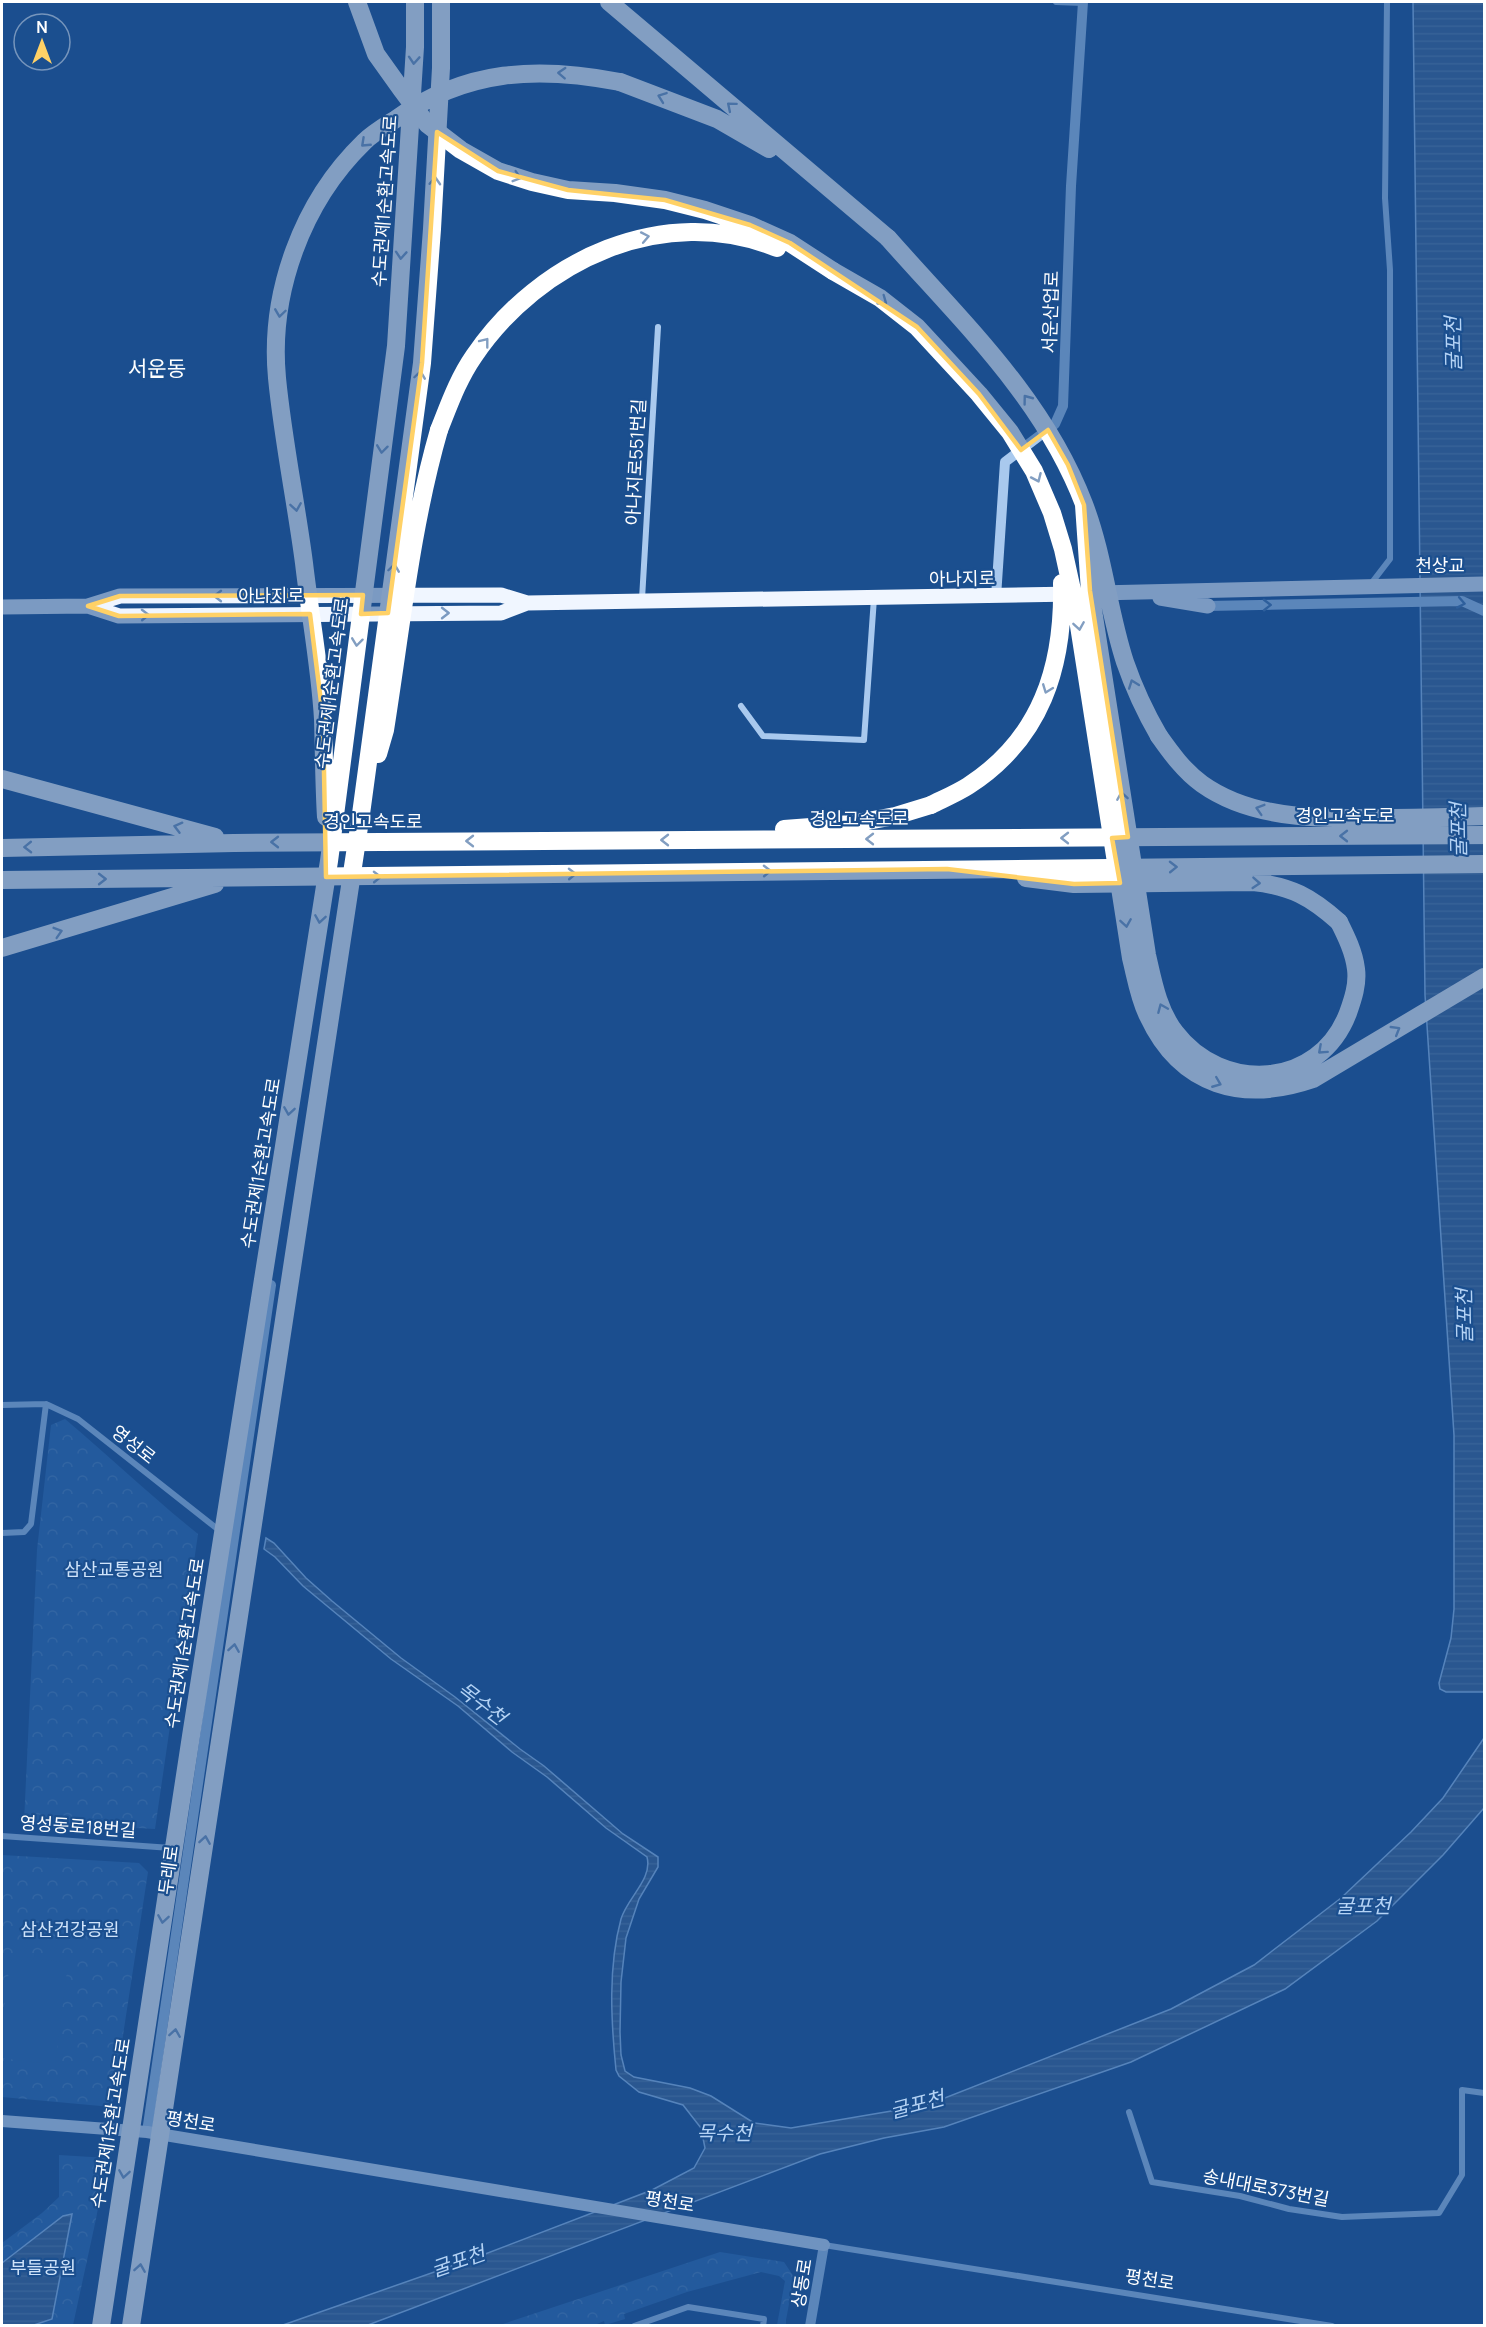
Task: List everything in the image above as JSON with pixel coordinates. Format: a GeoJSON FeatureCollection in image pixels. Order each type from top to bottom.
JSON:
{"type":"FeatureCollection","features":[{"type":"Feature","properties":{"kind":"highway"},"geometry":{"type":"LineString","coordinates":[[357,2],[376,54],[428,124],[461,150],[498,171],[550,186],[665,200],[750,225],[790,243],[880,298],[917,327],[986,402],[1010,432],[1034,471],[1052,513],[1063,549],[1077,613],[1131,958],[1147,1015],[1162,1041],[1179,1061],[1202,1077],[1227,1088],[1259,1091],[1293,1086],[1313,1079],[1485,977]]}},
{"type":"Feature","properties":{"kind":"highway","name":"수도권제1순환고속도로"},"geometry":{"type":"LineString","coordinates":[[101,2325],[329,861],[396,346],[415,47],[415,2]]}},
{"type":"Feature","properties":{"kind":"highway"},"geometry":{"type":"LineString","coordinates":[[131,2325],[361,814],[422,363],[441,68],[441,2]]}},
{"type":"Feature","properties":{"kind":"highway"},"geometry":{"type":"LineString","coordinates":[[609,2],[888,238],[1002,364],[1041,417],[1068,465],[1100,553],[1124,659],[1136,692],[1159,736],[1177,761],[1202,783],[1233,801],[1270,812],[1306,817],[1485,816]]}},
{"type":"Feature","properties":{"kind":"highway"},"geometry":{"type":"LineString","coordinates":[[329,861],[322,718],[299,529],[277,376],[278,329],[285,279],[299,236],[326,185],[365,141],[406,112],[449,88],[493,77],[540,72],[582,74],[620,82],[717,119],[767,148],[888,238]]}},
{"type":"Feature","properties":{"kind":"highway"},"geometry":{"type":"LineString","coordinates":[[361,814],[385,730],[428,470],[439,430],[457,386],[474,356],[499,325],[530,293],[568,267],[606,247],[642,237],[682,232],[726,234],[768,244],[833,271]]}},
{"type":"Feature","properties":{"kind":"highway"},"geometry":{"type":"LineString","coordinates":[[947,869],[1074,884],[1253,882],[1275,885],[1310,899],[1339,922],[1349,942],[1356,969],[1355,996],[1343,1026],[1325,1050],[1303,1066],[1274,1075],[1252,1075],[1209,1062],[1190,1049],[1174,1031],[1162,1010],[1147,955],[1090,591],[1084,505]]}},
{"type":"Feature","properties":{"kind":"highway"},"geometry":{"type":"LineString","coordinates":[[723,839],[792,827],[851,824],[895,816],[931,805],[967,787],[995,766],[1017,743],[1039,710],[1053,675],[1061,637],[1063,549]]}},
{"type":"Feature","properties":{"kind":"highway","name":"경인고속도로"},"geometry":{"type":"LineString","coordinates":[[2,779],[234,843]]}},
{"type":"Feature","properties":{"kind":"highway","name":"경인고속도로"},"geometry":{"type":"LineString","coordinates":[[2,848],[234,843],[1485,835]]}},
{"type":"Feature","properties":{"kind":"highway"},"geometry":{"type":"LineString","coordinates":[[2,880],[1485,864]]}},
{"type":"Feature","properties":{"kind":"highway"},"geometry":{"type":"LineString","coordinates":[[2,948],[235,879]]}},
{"type":"Feature","properties":{"kind":"main road","name":"천상교"},"geometry":{"type":"LineString","coordinates":[[1397,585],[1485,584]]}},
{"type":"Feature","properties":{"kind":"main road","name":"아나지로"},"geometry":{"type":"LineString","coordinates":[[2,607],[88,606],[120,596],[501,594],[527,603],[996,597],[1397,585]]}},
{"type":"Feature","properties":{"kind":"main road"},"geometry":{"type":"LineString","coordinates":[[1125,592],[1208,606]]}},
{"type":"Feature","properties":{"kind":"main road","name":"평천로"},"geometry":{"type":"LineString","coordinates":[[2,2121],[147,2132],[824,2245]]}},
{"type":"Feature","properties":{"kind":"street"},"geometry":{"type":"LineString","coordinates":[[1056,2],[1083,2]]}},
{"type":"Feature","properties":{"kind":"street","name":"서운산업로"},"geometry":{"type":"LineString","coordinates":[[996,597],[1005,462],[1055,424],[1064,406],[1071,186],[1083,2]]}},
{"type":"Feature","properties":{"kind":"street"},"geometry":{"type":"LineString","coordinates":[[1368,586],[1390,559],[1390,270],[1385,198],[1386,2]]}},
{"type":"Feature","properties":{"kind":"street","name":"아나지로551번길"},"geometry":{"type":"LineString","coordinates":[[642,600],[658,327]]}},
{"type":"Feature","properties":{"kind":"street"},"geometry":{"type":"LineString","coordinates":[[741,706],[764,736],[864,740],[874,598]]}},
{"type":"Feature","properties":{"kind":"street"},"geometry":{"type":"LineString","coordinates":[[1208,606],[1462,601],[1485,611]]}},
{"type":"Feature","properties":{"kind":"street","name":"두레로"},"geometry":{"type":"LineString","coordinates":[[147,2132],[273,1270]]}},
{"type":"Feature","properties":{"kind":"street"},"geometry":{"type":"LineString","coordinates":[[2,1533],[24,1532],[31,1524],[45,1404]]}},
{"type":"Feature","properties":{"kind":"street","name":"영성로"},"geometry":{"type":"LineString","coordinates":[[2,1405],[45,1404],[78,1419],[234,1543]]}},
{"type":"Feature","properties":{"kind":"street","name":"영성동로18번길"},"geometry":{"type":"LineString","coordinates":[[2,1836],[188,1849]]}},
{"type":"Feature","properties":{"kind":"street","name":"송내대로373번길"},"geometry":{"type":"LineString","coordinates":[[1129,2112],[1152,2182],[1240,2196],[1289,2209],[1342,2217],[1439,2213],[1462,2175],[1462,2090],[1485,2093]]}},
{"type":"Feature","properties":{"kind":"street","name":"상동로"},"geometry":{"type":"LineString","coordinates":[[810,2325],[824,2245]]}},
{"type":"Feature","properties":{"kind":"street","name":"평천로"},"geometry":{"type":"LineString","coordinates":[[824,2245],[1332,2325]]}},
{"type":"Feature","properties":{"kind":"street"},"geometry":{"type":"LineString","coordinates":[[634,2325],[688,2307],[764,2319],[763,2325]]}},
{"type":"Feature","properties":{"kind":"highlighted area"},"geometry":{"type":"Polygon","coordinates":[[[437,132],[498,171],[568,190],[665,200],[750,225],[790,243],[917,327],[979,394],[1021,450],[1048,430],[1068,465],[1084,505],[1090,591],[1128,837],[1112,838],[1120,883],[1074,884],[947,869],[326,877],[323,718],[310,614],[119,616],[88,606],[120,596],[363,595],[361,614],[388,613],[422,363],[437,132]]]}},
{"type":"Feature","properties":{"kind":"green space","name":"삼산교통공원"},"geometry":{"type":"Polygon","coordinates":[[[65,1419],[198,1534],[155,1829],[24,1822],[37,1550],[51,1425],[65,1419]]]}},
{"type":"Feature","properties":{"kind":"green space","name":"삼산건강공원"},"geometry":{"type":"Polygon","coordinates":[[[2,1855],[139,1863],[148,1872],[112,2107],[2,2097],[2,1855]]]}},
{"type":"Feature","properties":{"kind":"green space"},"geometry":{"type":"Polygon","coordinates":[[[11,1955],[68,1963],[55,2065],[2,2058],[2,2025],[11,1955]]]}},
{"type":"Feature","properties":{"kind":"green space","name":"부들공원"},"geometry":{"type":"Polygon","coordinates":[[[59,2155],[107,2158],[73,2325],[2,2326],[2,2243],[59,2197],[59,2155]]]}},
{"type":"Feature","properties":{"kind":"green space"},"geometry":{"type":"Polygon","coordinates":[[[720,2252],[784,2262],[794,2277],[786,2325],[777,2325],[785,2281],[779,2276],[761,2272],[687,2292],[624,2314],[625,2319],[605,2325],[604,2321],[592,2326],[500,2325],[720,2252]]]}},
{"type":"Feature","properties":{"kind":"water","name":"굴포천"},"geometry":{"type":"Polygon","coordinates":[[[1413,2],[1484,2],[1484,1692],[1446,1692],[1440,1689],[1439,1683],[1451,1638],[1454,1609],[1454,1435],[1425,995],[1413,2]]]}},
{"type":"Feature","properties":{"kind":"water","name":"굴포천"},"geometry":{"type":"Polygon","coordinates":[[[266,1538],[274,1543],[306,1578],[401,1658],[544,1766],[623,1834],[658,1857],[658,1867],[639,1899],[626,1938],[621,1982],[620,2032],[621,2055],[625,2071],[634,2077],[690,2088],[711,2096],[754,2123],[791,2128],[927,2105],[1171,2009],[1254,1965],[1341,1898],[1411,1832],[1443,1798],[1484,1738],[1484,1808],[1443,1855],[1377,1921],[1285,1989],[1131,2062],[944,2127],[884,2138],[820,2154],[368,2325],[283,2325],[480,2256],[652,2190],[694,2168],[705,2148],[701,2128],[683,2105],[639,2092],[619,2076],[616,2070],[612,2013],[614,1956],[621,1919],[643,1881],[648,1865],[647,1857],[606,1828],[547,1777],[512,1752],[458,1706],[391,1659],[303,1586],[264,1549],[266,1538]]]}},
{"type":"Feature","properties":{"kind":"water"},"geometry":{"type":"Polygon","coordinates":[[[72,2214],[52,2319],[34,2325],[2,2325],[2,2263],[63,2216],[72,2214]]]}},
{"type":"Feature","properties":{"kind":"district","name":"서운동"},"geometry":{"type":"Point","coordinates":[157,368]}},
{"type":"Feature","properties":{"kind":"water label","name":"목수천"},"geometry":{"type":"Point","coordinates":[482,1703]}},
{"type":"Feature","properties":{"kind":"water label","name":"목수천"},"geometry":{"type":"Point","coordinates":[724,2132]}}]}
